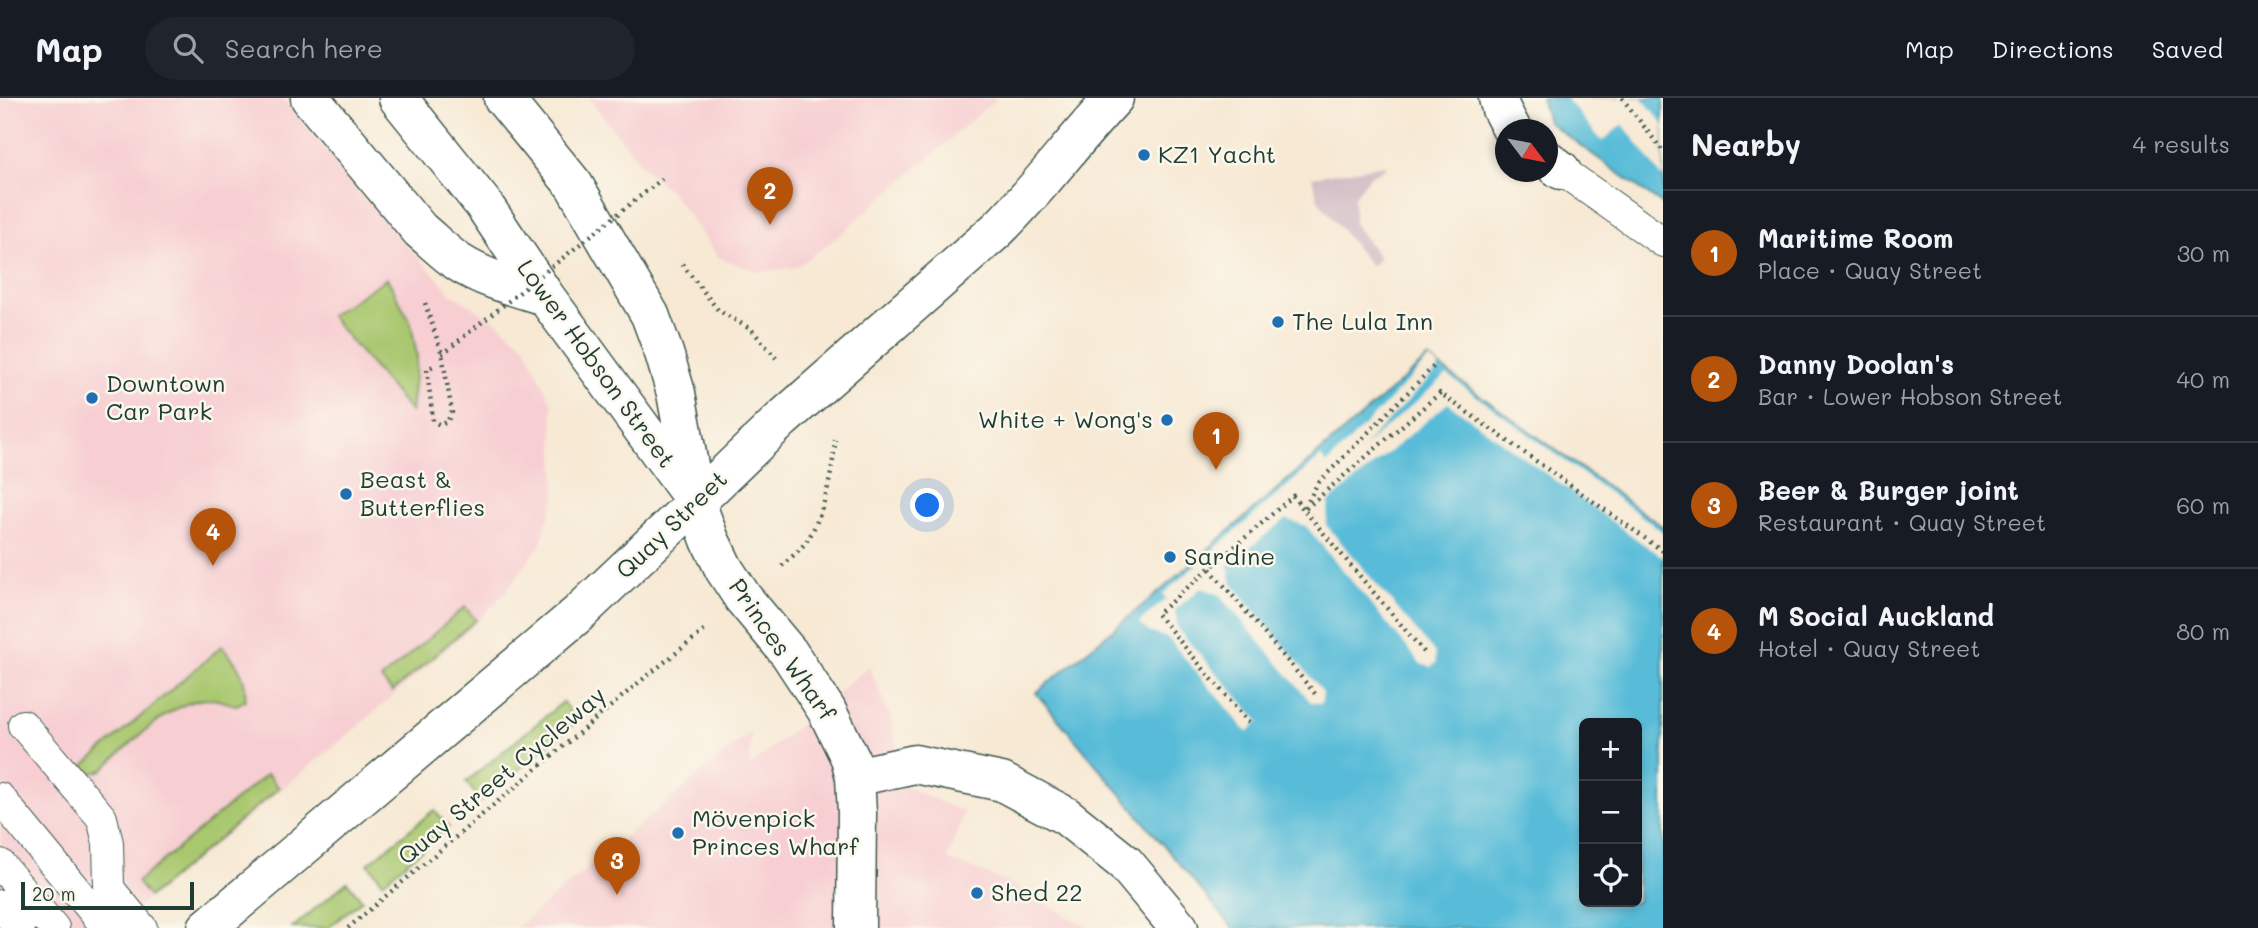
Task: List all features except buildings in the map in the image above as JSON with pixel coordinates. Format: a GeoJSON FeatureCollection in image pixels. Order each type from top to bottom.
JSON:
{"type":"FeatureCollection","features":[{"type":"Feature","properties":{"kind":"main road"},"geometry":{"type":"LineString","coordinates":[[310,98],[421,230],[441,249],[481,275],[545,296]]}},
{"type":"Feature","properties":{"kind":"main road","name":"Lower Hobson Street"},"geometry":{"type":"LineString","coordinates":[[398,98],[484,205],[545,296],[696,502]]}},
{"type":"Feature","properties":{"kind":"main road","name":"Lower Hobson Street"},"geometry":{"type":"LineString","coordinates":[[502,98],[574,185],[650,315],[676,393],[696,502]]}},
{"type":"Feature","properties":{"kind":"main road","name":"Quay Street"},"geometry":{"type":"LineString","coordinates":[[207,928],[578,614],[781,420],[1021,207],[1078,112],[1114,98]]}},
{"type":"Feature","properties":{"kind":"main road"},"geometry":{"type":"LineString","coordinates":[[1498,98],[1505,119]]}},
{"type":"Feature","properties":{"kind":"main road","name":"Princes Wharf"},"geometry":{"type":"LineString","coordinates":[[696,502],[709,540],[724,569],[743,598],[789,653],[842,737],[855,777],[856,928]]}},
{"type":"Feature","properties":{"kind":"main road"},"geometry":{"type":"LineString","coordinates":[[855,777],[915,764],[1002,782],[1066,817],[1125,863],[1179,928]]}},
{"type":"Feature","properties":{"kind":"lane"},"geometry":{"type":"LineString","coordinates":[[1558,168],[1663,243]]}},
{"type":"Feature","properties":{"kind":"lane"},"geometry":{"type":"LineString","coordinates":[[23,725],[102,818],[107,831],[109,886],[142,928]]}},
{"type":"Feature","properties":{"kind":"lane"},"geometry":{"type":"LineString","coordinates":[[0,798],[107,928]]}},
{"type":"Feature","properties":{"kind":"lane"},"geometry":{"type":"LineString","coordinates":[[0,864],[54,928]]}},
{"type":"Feature","properties":{"kind":"lane"},"geometry":{"type":"LineString","coordinates":[[0,905],[20,928]]}},
{"type":"Feature","properties":{"kind":"path"},"geometry":{"type":"LineString","coordinates":[[1622,98],[1663,151]]}},
{"type":"Feature","properties":{"kind":"path"},"geometry":{"type":"LineString","coordinates":[[436,365],[427,369],[427,374],[433,421],[440,425],[447,422],[452,412],[442,354],[662,179]]}},
{"type":"Feature","properties":{"kind":"path"},"geometry":{"type":"LineString","coordinates":[[678,260],[718,310],[752,330],[781,365]]}},
{"type":"Feature","properties":{"kind":"path"},"geometry":{"type":"LineString","coordinates":[[1304,510],[1317,484],[1436,364]]}},
{"type":"Feature","properties":{"kind":"path"},"geometry":{"type":"LineString","coordinates":[[1304,510],[1440,393],[1663,551]]}},
{"type":"Feature","properties":{"kind":"path"},"geometry":{"type":"LineString","coordinates":[[776,572],[804,544],[815,527],[833,467],[835,437]]}},
{"type":"Feature","properties":{"kind":"path"},"geometry":{"type":"LineString","coordinates":[[1249,723],[1157,614],[1293,496],[1423,652]]}},
{"type":"Feature","properties":{"kind":"path"},"geometry":{"type":"LineString","coordinates":[[1210,569],[1317,696]]}},
{"type":"Feature","properties":{"kind":"path","name":"Quay Street Cycleway"},"geometry":{"type":"LineString","coordinates":[[348,928],[637,684],[680,651]]}},
{"type":"Feature","properties":{"kind":"shaded area"},"geometry":{"type":"Polygon","coordinates":[[[0,98],[283,98],[402,240],[452,294],[495,321],[525,345],[552,404],[556,495],[540,545],[508,589],[476,623],[349,734],[112,928],[0,928],[0,98]]]}},
{"type":"Feature","properties":{"kind":"shaded area"},"geometry":{"type":"Polygon","coordinates":[[[588,98],[997,98],[835,239],[796,267],[759,272],[718,257],[673,194],[646,170],[588,98]]]}},
{"type":"Feature","properties":{"kind":"shaded area"},"geometry":{"type":"Polygon","coordinates":[[[1385,165],[1385,168],[1370,176],[1354,197],[1354,224],[1380,258],[1371,266],[1318,200],[1312,177],[1385,165]]]}},
{"type":"Feature","properties":{"kind":"shaded area"},"geometry":{"type":"Polygon","coordinates":[[[869,666],[889,714],[897,746],[899,784],[964,812],[947,859],[1006,882],[1087,928],[516,928],[752,731],[749,767],[869,666]]]}},
{"type":"Feature","properties":{"kind":"green space"},"geometry":{"type":"Polygon","coordinates":[[[387,278],[411,323],[417,357],[411,412],[330,316],[387,278]]]}},
{"type":"Feature","properties":{"kind":"green space"},"geometry":{"type":"Polygon","coordinates":[[[465,607],[476,620],[392,692],[381,679],[465,607]]]}},
{"type":"Feature","properties":{"kind":"green space"},"geometry":{"type":"Polygon","coordinates":[[[222,646],[243,677],[245,700],[237,705],[210,699],[181,706],[137,737],[101,771],[92,773],[82,767],[222,646]]]}},
{"type":"Feature","properties":{"kind":"green space"},"geometry":{"type":"Polygon","coordinates":[[[563,702],[577,721],[481,801],[466,782],[563,702]]]}},
{"type":"Feature","properties":{"kind":"green space"},"geometry":{"type":"Polygon","coordinates":[[[267,774],[279,788],[149,897],[137,882],[267,774]]]}},
{"type":"Feature","properties":{"kind":"green space"},"geometry":{"type":"Polygon","coordinates":[[[434,810],[449,827],[383,882],[368,864],[434,810]]]}},
{"type":"Feature","properties":{"kind":"green space"},"geometry":{"type":"Polygon","coordinates":[[[347,882],[362,900],[328,928],[292,928],[347,882]]]}},
{"type":"Feature","properties":{"kind":"water"},"geometry":{"type":"Polygon","coordinates":[[[1541,98],[1663,98],[1663,205],[1558,129],[1558,119],[1547,119],[1541,98]]]}},
{"type":"Feature","properties":{"kind":"water"},"geometry":{"type":"Polygon","coordinates":[[[1428,358],[1663,527],[1663,928],[1233,928],[1036,693],[1160,591],[1428,358]]]}},
{"type":"Feature","properties":{"kind":"pier"},"geometry":{"type":"Polygon","coordinates":[[[1566,98],[1642,98],[1663,124],[1663,178],[1623,124],[1602,141],[1566,98]]]}},
{"type":"Feature","properties":{"kind":"pier"},"geometry":{"type":"Polygon","coordinates":[[[1429,359],[1440,367],[1363,447],[1447,375],[1663,532],[1663,558],[1448,403],[1329,502],[1326,525],[1435,653],[1436,663],[1431,667],[1421,664],[1306,526],[1286,519],[1228,565],[1231,582],[1323,692],[1321,703],[1311,702],[1219,594],[1201,588],[1175,610],[1178,630],[1259,721],[1247,732],[1168,638],[1149,632],[1139,622],[1166,599],[1163,594],[1321,457],[1327,464],[1429,359]]]}},
{"type":"Feature","properties":{"kind":"place","name":"KZ1 Yacht"},"geometry":{"type":"Point","coordinates":[1144,155]}},
{"type":"Feature","properties":{"kind":"place","name":"Danny Doolan's"},"geometry":{"type":"Point","coordinates":[770,225]}},
{"type":"Feature","properties":{"kind":"place","name":"The Lula Inn"},"geometry":{"type":"Point","coordinates":[1278,322]}},
{"type":"Feature","properties":{"kind":"place","name":"Downtown Car Park"},"geometry":{"type":"Point","coordinates":[92,398]}},
{"type":"Feature","properties":{"kind":"place","name":"White + Wong's"},"geometry":{"type":"Point","coordinates":[1167,420]}},
{"type":"Feature","properties":{"kind":"place","name":"Maritime Room"},"geometry":{"type":"Point","coordinates":[1216,470]}},
{"type":"Feature","properties":{"kind":"place","name":"Beast & Butterflies"},"geometry":{"type":"Point","coordinates":[346,494]}},
{"type":"Feature","properties":{"kind":"place","name":"Sardine"},"geometry":{"type":"Point","coordinates":[1170,557]}},
{"type":"Feature","properties":{"kind":"place","name":"M Social Auckland"},"geometry":{"type":"Point","coordinates":[213,566]}},
{"type":"Feature","properties":{"kind":"place","name":"Mövenpick Princes Wharf"},"geometry":{"type":"Point","coordinates":[678,833]}},
{"type":"Feature","properties":{"kind":"place","name":"Shed 22"},"geometry":{"type":"Point","coordinates":[977,893]}},
{"type":"Feature","properties":{"kind":"place","name":"Beer & Burger joint"},"geometry":{"type":"Point","coordinates":[617,895]}}]}
